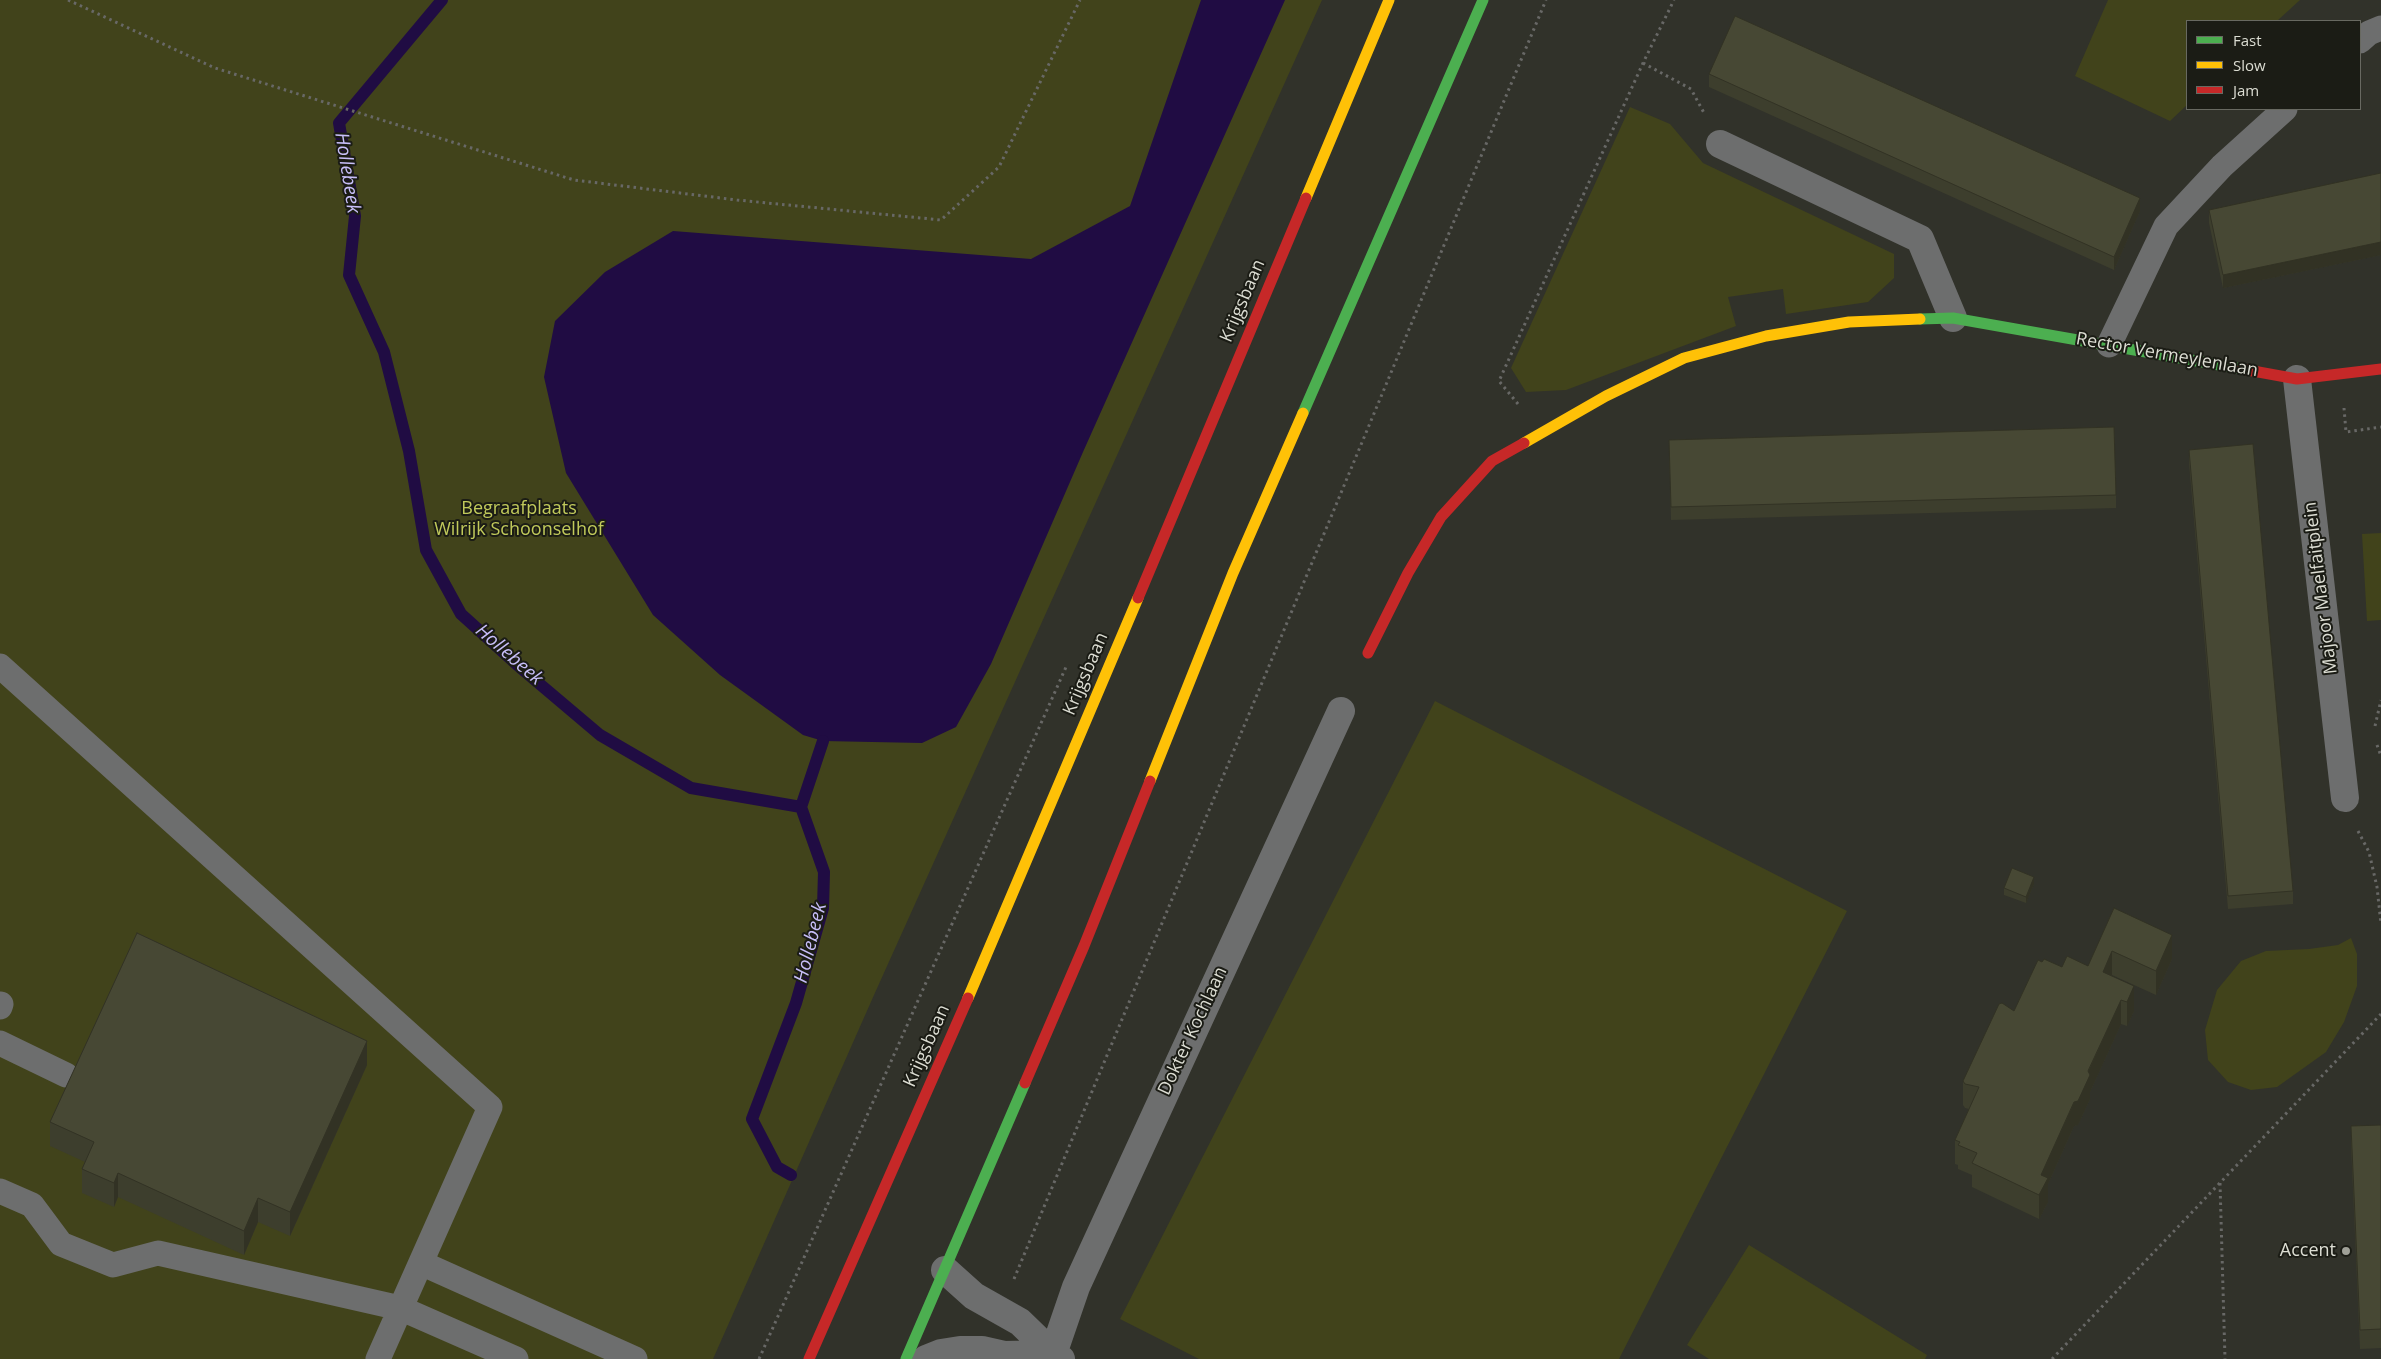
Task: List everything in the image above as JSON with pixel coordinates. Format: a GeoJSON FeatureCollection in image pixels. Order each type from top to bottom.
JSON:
{"type":"FeatureCollection","features":[{"type":"Feature","properties":{"kind":"main road","name":"Krijgsbaan"},"geometry":{"type":"LineString","coordinates":[[809,1359],[1012,897],[1388,0]]}},
{"type":"Feature","properties":{"kind":"main road"},"geometry":{"type":"LineString","coordinates":[[906,1359],[1084,946],[1233,573],[1483,0]]}},
{"type":"Feature","properties":{"kind":"main road","name":"Rector Vermeylenlaan"},"geometry":{"type":"LineString","coordinates":[[1541,432],[1606,396],[1684,358],[1766,336],[1850,322],[1953,318],[2296,379],[2381,369]]}},
{"type":"Feature","properties":{"kind":"main road"},"geometry":{"type":"LineString","coordinates":[[1368,653],[1408,573],[1441,517],[1492,461],[1541,432]]}},
{"type":"Feature","properties":{"kind":"street"},"geometry":{"type":"LineString","coordinates":[[1720,144],[1920,238],[1953,318]]}},
{"type":"Feature","properties":{"kind":"street","name":"Majoor Maelfaitplein"},"geometry":{"type":"LineString","coordinates":[[2296,379],[2345,798]]}},
{"type":"Feature","properties":{"kind":"street","name":"Dokter Kochlaan"},"geometry":{"type":"LineString","coordinates":[[1055,1357],[1076,1287],[1340,711]]}},
{"type":"Feature","properties":{"kind":"street"},"geometry":{"type":"LineString","coordinates":[[945,1270],[974,1296],[1020,1322],[1055,1357]]}},
{"type":"Feature","properties":{"kind":"street"},"geometry":{"type":"LineString","coordinates":[[926,1359],[941,1353],[960,1350],[982,1350],[1004,1355],[1055,1357]]}},
{"type":"Feature","properties":{"kind":"lane"},"geometry":{"type":"LineString","coordinates":[[2361,40],[2381,28]]}},
{"type":"Feature","properties":{"kind":"lane"},"geometry":{"type":"LineString","coordinates":[[2109,345],[2166,226],[2222,166],[2284,110]]}},
{"type":"Feature","properties":{"kind":"lane"},"geometry":{"type":"LineString","coordinates":[[0,666],[490,1107],[378,1359]]}},
{"type":"Feature","properties":{"kind":"lane"},"geometry":{"type":"LineString","coordinates":[[0,1044],[66,1076]]}},
{"type":"Feature","properties":{"kind":"lane"},"geometry":{"type":"LineString","coordinates":[[0,1191],[32,1205],[61,1244],[112,1265],[158,1253],[400,1308],[516,1359]]}},
{"type":"Feature","properties":{"kind":"lane"},"geometry":{"type":"LineString","coordinates":[[421,1262],[635,1359]]}},
{"type":"Feature","properties":{"kind":"path"},"geometry":{"type":"LineString","coordinates":[[68,0],[215,68],[574,180],[737,200],[942,220],[999,168],[1080,0]]}},
{"type":"Feature","properties":{"kind":"path"},"geometry":{"type":"LineString","coordinates":[[1001,1310],[1546,0]]}},
{"type":"Feature","properties":{"kind":"path"},"geometry":{"type":"LineString","coordinates":[[1541,432],[1499,381],[1643,63],[1674,0]]}},
{"type":"Feature","properties":{"kind":"path"},"geometry":{"type":"LineString","coordinates":[[1643,63],[1691,89],[1720,144]]}},
{"type":"Feature","properties":{"kind":"path"},"geometry":{"type":"LineString","coordinates":[[2376,732],[2375,724],[2381,700]]}},
{"type":"Feature","properties":{"kind":"path"},"geometry":{"type":"LineString","coordinates":[[2376,741],[2381,756]]}},
{"type":"Feature","properties":{"kind":"path"},"geometry":{"type":"LineString","coordinates":[[2345,798],[2369,852],[2377,887],[2381,924]]}},
{"type":"Feature","properties":{"kind":"path"},"geometry":{"type":"LineString","coordinates":[[2052,1359],[2381,1014]]}},
{"type":"Feature","properties":{"kind":"path"},"geometry":{"type":"LineString","coordinates":[[2220,1183],[2225,1359]]}},
{"type":"Feature","properties":{"kind":"green space","name":"Begraafplaats Wilrijk Schoonselhof"},"geometry":{"type":"Polygon","coordinates":[[[0,0],[1322,0],[874,995],[713,1359],[0,1359],[0,0]]]}},
{"type":"Feature","properties":{"kind":"green space"},"geometry":{"type":"Polygon","coordinates":[[[2108,0],[2300,0],[2278,20],[2186,20],[2186,106],[2170,121],[2075,76],[2108,0]]]}},
{"type":"Feature","properties":{"kind":"green space"},"geometry":{"type":"Polygon","coordinates":[[[1630,107],[1670,124],[1703,163],[1894,254],[1894,278],[1868,302],[1786,314],[1783,289],[1728,297],[1736,326],[1566,390],[1526,392],[1511,368],[1630,107]]]}},
{"type":"Feature","properties":{"kind":"green space"},"geometry":{"type":"Polygon","coordinates":[[[2381,533],[2381,620],[2367,621],[2362,534],[2381,533]]]}},
{"type":"Feature","properties":{"kind":"green space"},"geometry":{"type":"Polygon","coordinates":[[[1435,701],[1847,911],[1619,1359],[1199,1359],[1120,1319],[1435,701]]]}},
{"type":"Feature","properties":{"kind":"green space"},"geometry":{"type":"Polygon","coordinates":[[[2351,938],[2357,954],[2357,986],[2344,1022],[2326,1052],[2277,1087],[2251,1090],[2228,1082],[2208,1060],[2205,1030],[2217,990],[2241,961],[2266,951],[2309,949],[2338,945],[2351,938]]]}},
{"type":"Feature","properties":{"kind":"green space"},"geometry":{"type":"Polygon","coordinates":[[[1749,1245],[1927,1355],[1925,1359],[1709,1359],[1687,1345],[1749,1245]]]}},
{"type":"Feature","properties":{"kind":"shaded area"},"geometry":{"type":"Polygon","coordinates":[[[1201,0],[1285,0],[1083,452],[991,664],[956,727],[922,743],[823,741],[803,735],[720,675],[653,615],[566,473],[544,377],[555,321],[605,272],[673,231],[1031,259],[1130,206],[1201,0]]]}},
{"type":"Feature","properties":{"kind":"building"},"geometry":{"type":"Polygon","coordinates":[[[1735,16],[2140,198],[2114,257],[1709,74],[1735,16]]]}},
{"type":"Feature","properties":{"kind":"building"},"geometry":{"type":"Polygon","coordinates":[[[2381,173],[2381,242],[2223,275],[2209,210],[2381,173]]]}},
{"type":"Feature","properties":{"kind":"building"},"geometry":{"type":"Polygon","coordinates":[[[2114,427],[2116,495],[1671,507],[1669,440],[2114,427]]]}},
{"type":"Feature","properties":{"kind":"building"},"geometry":{"type":"Polygon","coordinates":[[[2253,444],[2293,891],[2228,896],[2189,450],[2253,444]]]}},
{"type":"Feature","properties":{"kind":"building"},"geometry":{"type":"Polygon","coordinates":[[[2012,868],[2034,877],[2026,897],[2004,888],[2012,868]]]}},
{"type":"Feature","properties":{"kind":"building"},"geometry":{"type":"Polygon","coordinates":[[[2114,908],[2172,935],[2156,971],[2112,951],[2103,972],[2134,986],[2127,1002],[2121,1000],[2088,1071],[2090,1075],[2078,1101],[2074,1102],[2041,1175],[2048,1178],[2039,1195],[1972,1163],[1977,1153],[1958,1145],[1960,1142],[1955,1140],[1979,1087],[1965,1084],[1963,1081],[1999,1004],[2002,1003],[2014,1011],[2038,960],[2042,962],[2044,959],[2062,967],[2067,956],[2088,966],[2114,908]]]}},
{"type":"Feature","properties":{"kind":"building"},"geometry":{"type":"Polygon","coordinates":[[[137,933],[367,1041],[290,1212],[258,1198],[244,1231],[118,1173],[114,1183],[82,1169],[94,1142],[50,1122],[137,933]]]}},
{"type":"Feature","properties":{"kind":"building"},"geometry":{"type":"Polygon","coordinates":[[[2381,1125],[2381,1329],[2360,1330],[2351,1126],[2381,1125]]]}},
{"type":"Feature","properties":{"kind":"waterway","name":"Hollebeek"},"geometry":{"type":"LineString","coordinates":[[442,0],[339,123],[355,216],[349,275],[384,352],[409,451],[426,550],[461,614],[600,735],[691,788],[801,807],[824,872],[823,908],[796,1003],[752,1119],[777,1167],[791,1175]]}},
{"type":"Feature","properties":{"kind":"waterway"},"geometry":{"type":"LineString","coordinates":[[801,807],[823,741]]}},
{"type":"Feature","properties":{"kind":"traffic: fast"},"geometry":{"type":"LineString","coordinates":[[1303,413],[1483,0]]}},
{"type":"Feature","properties":{"kind":"traffic: fast"},"geometry":{"type":"LineString","coordinates":[[1920,319],[1953,318],[2242,369]]}},
{"type":"Feature","properties":{"kind":"traffic: fast"},"geometry":{"type":"LineString","coordinates":[[906,1359],[1025,1083]]}},
{"type":"Feature","properties":{"kind":"traffic: slow"},"geometry":{"type":"LineString","coordinates":[[1306,198],[1389,0]]}},
{"type":"Feature","properties":{"kind":"traffic: slow"},"geometry":{"type":"LineString","coordinates":[[1524,443],[1606,396],[1684,358],[1766,336],[1849,322],[1920,319]]}},
{"type":"Feature","properties":{"kind":"traffic: slow"},"geometry":{"type":"LineString","coordinates":[[1150,781],[1233,573],[1303,413]]}},
{"type":"Feature","properties":{"kind":"traffic: slow"},"geometry":{"type":"LineString","coordinates":[[968,998],[1138,598]]}},
{"type":"Feature","properties":{"kind":"traffic: jam"},"geometry":{"type":"LineString","coordinates":[[1138,598],[1306,198]]}},
{"type":"Feature","properties":{"kind":"traffic: jam"},"geometry":{"type":"LineString","coordinates":[[2242,369],[2297,379],[2381,369]]}},
{"type":"Feature","properties":{"kind":"traffic: jam"},"geometry":{"type":"LineString","coordinates":[[1368,653],[1408,573],[1441,517],[1492,461],[1524,443]]}},
{"type":"Feature","properties":{"kind":"traffic: jam"},"geometry":{"type":"LineString","coordinates":[[1025,1083],[1084,946],[1150,781]]}},
{"type":"Feature","properties":{"kind":"traffic: jam"},"geometry":{"type":"LineString","coordinates":[[809,1359],[968,998]]}},
{"type":"Feature","properties":{"kind":"place","name":"Accent"},"geometry":{"type":"Point","coordinates":[2346,1251]}}]}
